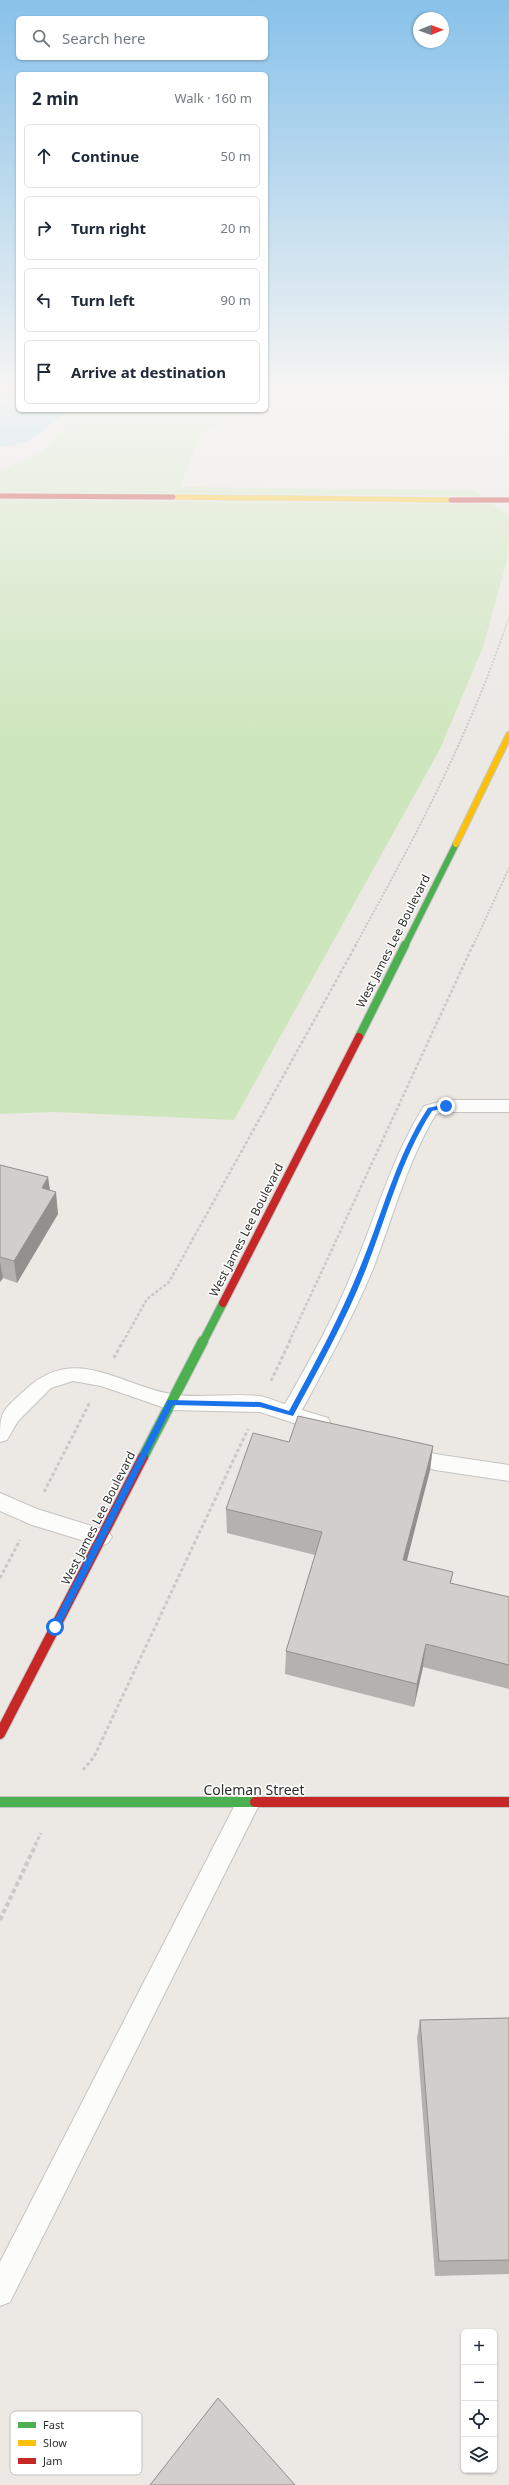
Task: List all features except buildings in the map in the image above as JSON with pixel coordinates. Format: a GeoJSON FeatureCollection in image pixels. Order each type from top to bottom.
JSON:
{"type":"FeatureCollection","features":[{"type":"Feature","properties":{"kind":"main road","name":"West James Lee Boulevard"},"geometry":{"type":"LineString","coordinates":[[0,1734],[454,849],[509,735]]}},
{"type":"Feature","properties":{"kind":"main road","name":"Coleman Street"},"geometry":{"type":"LineString","coordinates":[[0,1802],[509,1802]]}},
{"type":"Feature","properties":{"kind":"lane"},"geometry":{"type":"LineString","coordinates":[[290,1414],[333,1335],[363,1270],[403,1160],[430,1110],[446,1106],[509,1106]]}},
{"type":"Feature","properties":{"kind":"lane"},"geometry":{"type":"LineString","coordinates":[[0,1434],[11,1415],[44,1383],[73,1374],[102,1379],[171,1402],[260,1404],[342,1431]]}},
{"type":"Feature","properties":{"kind":"lane"},"geometry":{"type":"LineString","coordinates":[[392,1447],[434,1462],[509,1473]]}},
{"type":"Feature","properties":{"kind":"lane"},"geometry":{"type":"LineString","coordinates":[[0,1502],[32,1516],[101,1537]]}},
{"type":"Feature","properties":{"kind":"lane"},"geometry":{"type":"LineString","coordinates":[[0,2292],[248,1803]]}},
{"type":"Feature","properties":{"kind":"path"},"geometry":{"type":"LineString","coordinates":[[0,1578],[102,1379],[147,1299],[169,1282],[420,829],[462,744],[491,673],[509,617]]}},
{"type":"Feature","properties":{"kind":"green space"},"geometry":{"type":"Polygon","coordinates":[[[0,506],[496,506],[509,516],[508,556],[483,647],[440,749],[234,1120],[54,1112],[0,1114],[0,506]]]}},
{"type":"Feature","properties":{"kind":"traffic: fast"},"geometry":{"type":"LineString","coordinates":[[359,1037],[456,844]]}},
{"type":"Feature","properties":{"kind":"traffic: fast"},"geometry":{"type":"LineString","coordinates":[[143,1457],[223,1303]]}},
{"type":"Feature","properties":{"kind":"traffic: fast"},"geometry":{"type":"LineString","coordinates":[[0,1802],[255,1802]]}},
{"type":"Feature","properties":{"kind":"traffic: slow"},"geometry":{"type":"LineString","coordinates":[[456,844],[509,735]]}},
{"type":"Feature","properties":{"kind":"traffic: jam"},"geometry":{"type":"LineString","coordinates":[[223,1303],[359,1037]]}},
{"type":"Feature","properties":{"kind":"traffic: jam"},"geometry":{"type":"LineString","coordinates":[[0,1734],[143,1457]]}},
{"type":"Feature","properties":{"kind":"traffic: jam"},"geometry":{"type":"LineString","coordinates":[[255,1802],[509,1802]]}},
{"type":"Feature","properties":{"kind":"route"},"geometry":{"type":"LineString","coordinates":[[55,1627],[171,1402],[260,1404],[290,1414],[333,1335],[363,1270],[403,1160],[419,1126],[430,1110],[446,1106]]}}]}
